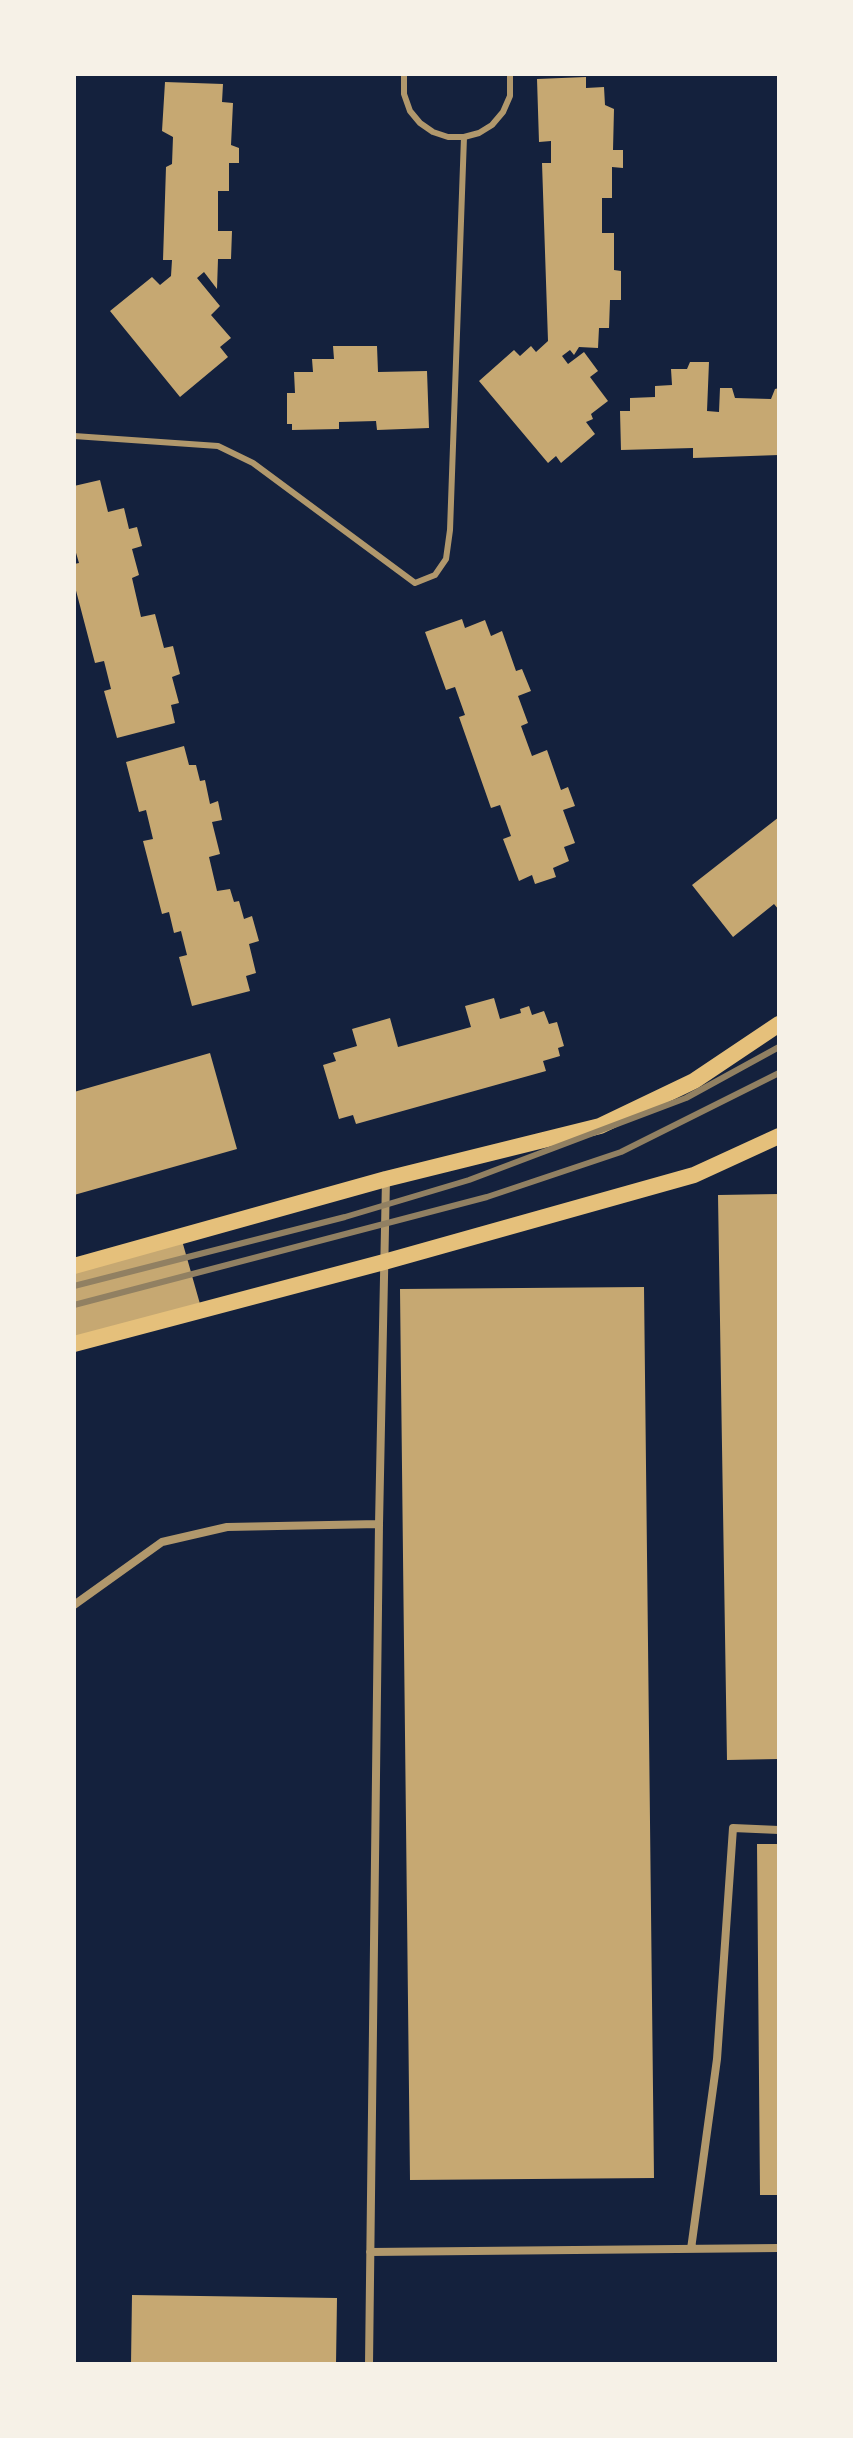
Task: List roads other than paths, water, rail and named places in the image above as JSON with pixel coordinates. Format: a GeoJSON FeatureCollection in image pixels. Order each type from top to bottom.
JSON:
{"type":"FeatureCollection","features":[{"type":"Feature","properties":{"kind":"main road"},"geometry":{"type":"LineString","coordinates":[[74,1266],[386,1179],[600,1126],[694,1081],[779,1024]]}},
{"type":"Feature","properties":{"kind":"main road"},"geometry":{"type":"LineString","coordinates":[[74,1344],[384,1262],[694,1175],[777,1137]]}},
{"type":"Feature","properties":{"kind":"street"},"geometry":{"type":"LineString","coordinates":[[369,2364],[386,1179]]}},
{"type":"Feature","properties":{"kind":"street"},"geometry":{"type":"LineString","coordinates":[[74,1605],[162,1542],[227,1527],[379,1524]]}},
{"type":"Feature","properties":{"kind":"street"},"geometry":{"type":"LineString","coordinates":[[691,2249],[717,2059],[733,1828],[779,1830]]}},
{"type":"Feature","properties":{"kind":"street"},"geometry":{"type":"LineString","coordinates":[[370,2252],[779,2248]]}},
{"type":"Feature","properties":{"kind":"lane"},"geometry":{"type":"LineString","coordinates":[[404,74],[404,94],[410,111],[433,132],[448,137],[479,133],[492,125],[503,112],[510,96],[510,74]]}},
{"type":"Feature","properties":{"kind":"lane"},"geometry":{"type":"LineString","coordinates":[[74,436],[218,446],[253,463],[415,583],[435,575],[446,559],[450,530],[464,137]]}},
{"type":"Feature","properties":{"kind":"railway"},"geometry":{"type":"LineString","coordinates":[[74,1286],[345,1217],[469,1180],[686,1098],[779,1047]]}},
{"type":"Feature","properties":{"kind":"railway"},"geometry":{"type":"LineString","coordinates":[[74,1305],[487,1197],[621,1152],[779,1073]]}}]}
